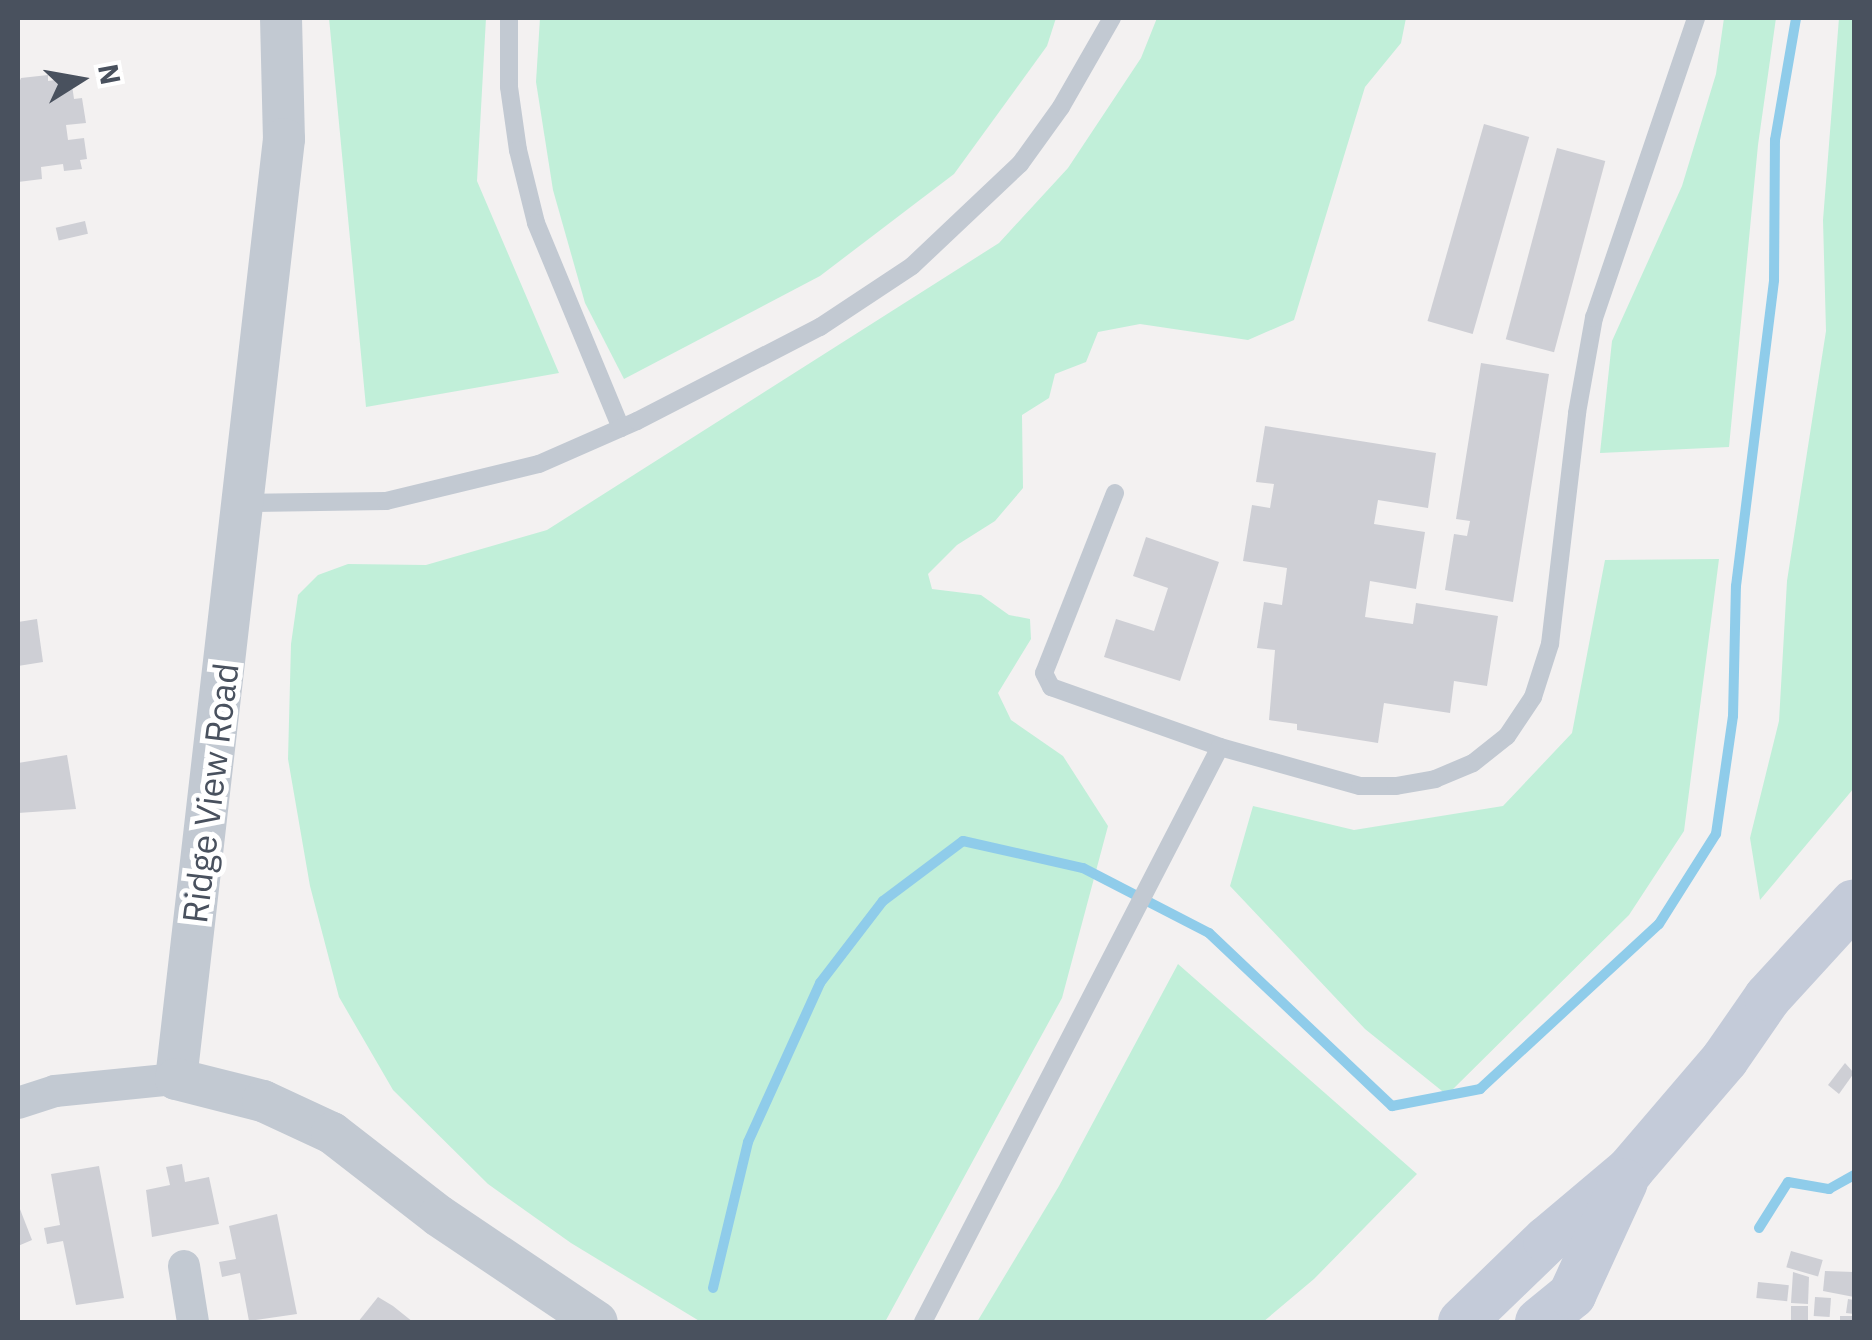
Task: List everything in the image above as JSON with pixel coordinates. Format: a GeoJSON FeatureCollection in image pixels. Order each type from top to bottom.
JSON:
{"type":"FeatureCollection","features":[{"type":"Feature","properties":{"kind":"main road"},"geometry":{"type":"LineString","coordinates":[[1462,1322],[1548,1240],[1630,1170],[1725,1059],[1768,997],[1854,903]]}},
{"type":"Feature","properties":{"kind":"main road"},"geometry":{"type":"LineString","coordinates":[[1555,1313],[1630,1170]]}},
{"type":"Feature","properties":{"kind":"street","name":"Ridge View Road"},"geometry":{"type":"LineString","coordinates":[[176,1079],[284,139],[281,18]]}},
{"type":"Feature","properties":{"kind":"street"},"geometry":{"type":"LineString","coordinates":[[18,1103],[54,1091],[176,1079],[263,1101],[332,1133],[439,1216],[597,1322]]}},
{"type":"Feature","properties":{"kind":"street"},"geometry":{"type":"LineString","coordinates":[[184,1266],[193,1322]]}},
{"type":"Feature","properties":{"kind":"lane"},"geometry":{"type":"LineString","coordinates":[[509,18],[509,87],[518,150],[536,223],[621,428]]}},
{"type":"Feature","properties":{"kind":"lane"},"geometry":{"type":"LineString","coordinates":[[245,503],[386,501],[539,464],[621,428],[820,327],[912,266],[1020,164],[1061,107],[1112,18]]}},
{"type":"Feature","properties":{"kind":"lane"},"geometry":{"type":"LineString","coordinates":[[1115,493],[1044,673],[1045,681],[1220,747],[1360,786],[1435,780],[1473,763],[1507,736],[1534,696],[1550,644],[1577,413],[1594,318],[1696,18]]}},
{"type":"Feature","properties":{"kind":"lane"},"geometry":{"type":"LineString","coordinates":[[923,1322],[1220,747]]}},
{"type":"Feature","properties":{"kind":"green space"},"geometry":{"type":"Polygon","coordinates":[[[329,18],[486,18],[477,181],[559,373],[366,407],[329,18]]]}},
{"type":"Feature","properties":{"kind":"green space"},"geometry":{"type":"Polygon","coordinates":[[[540,18],[1056,18],[1047,46],[954,174],[820,276],[624,379],[585,303],[553,190],[536,82],[540,18]]]}},
{"type":"Feature","properties":{"kind":"green space"},"geometry":{"type":"Polygon","coordinates":[[[1157,18],[1406,18],[1401,43],[1365,87],[1294,320],[1248,340],[1140,324],[1098,332],[1086,362],[1055,374],[1049,398],[1022,415],[1023,488],[995,521],[957,545],[928,574],[932,589],[981,595],[1009,615],[1030,619],[1031,639],[998,693],[1011,720],[1063,756],[1108,826],[1062,998],[885,1322],[701,1322],[571,1243],[488,1184],[393,1090],[339,997],[310,886],[288,759],[291,644],[298,595],[318,575],[348,564],[426,565],[547,530],[999,243],[1068,168],[1141,58],[1157,18]]]}},
{"type":"Feature","properties":{"kind":"green space"},"geometry":{"type":"Polygon","coordinates":[[[1724,18],[1776,18],[1758,145],[1729,447],[1600,453],[1612,341],[1682,186],[1716,74],[1724,18]]]}},
{"type":"Feature","properties":{"kind":"green space"},"geometry":{"type":"Polygon","coordinates":[[[1839,18],[1854,18],[1854,788],[1760,900],[1750,838],[1779,721],[1787,581],[1826,331],[1823,220],[1839,18]]]}},
{"type":"Feature","properties":{"kind":"green space"},"geometry":{"type":"Polygon","coordinates":[[[1719,559],[1684,831],[1629,915],[1447,1095],[1365,1029],[1230,886],[1253,806],[1354,830],[1503,806],[1572,733],[1605,560],[1719,559]]]}},
{"type":"Feature","properties":{"kind":"green space"},"geometry":{"type":"Polygon","coordinates":[[[1178,964],[1417,1174],[1314,1279],[1263,1322],[977,1322],[1059,1186],[1178,964]]]}},
{"type":"Feature","properties":{"kind":"building"},"geometry":{"type":"Polygon","coordinates":[[[48,75],[48,81],[71,78],[74,99],[82,98],[86,123],[66,125],[68,140],[84,138],[87,159],[80,160],[82,169],[64,171],[63,164],[41,167],[42,179],[18,182],[18,85],[21,78],[48,75]]]}},
{"type":"Feature","properties":{"kind":"building"},"geometry":{"type":"Polygon","coordinates":[[[1484,124],[1529,137],[1473,334],[1427,321],[1484,124]]]}},
{"type":"Feature","properties":{"kind":"building"},"geometry":{"type":"Polygon","coordinates":[[[1557,148],[1605,161],[1554,352],[1506,339],[1557,148]]]}},
{"type":"Feature","properties":{"kind":"building"},"geometry":{"type":"Polygon","coordinates":[[[85,221],[88,234],[59,240],[56,228],[85,221]]]}},
{"type":"Feature","properties":{"kind":"building"},"geometry":{"type":"Polygon","coordinates":[[[1481,363],[1549,374],[1513,602],[1445,590],[1454,534],[1467,536],[1470,521],[1456,519],[1481,363]]]}},
{"type":"Feature","properties":{"kind":"building"},"geometry":{"type":"Polygon","coordinates":[[[1265,426],[1436,453],[1428,508],[1378,500],[1374,524],[1425,532],[1416,589],[1370,581],[1365,617],[1413,624],[1416,603],[1498,616],[1487,686],[1454,681],[1450,713],[1384,703],[1378,743],[1297,730],[1297,724],[1269,720],[1275,650],[1257,648],[1264,602],[1282,605],[1287,568],[1243,561],[1252,505],[1270,508],[1274,484],[1256,482],[1265,426]]]}},
{"type":"Feature","properties":{"kind":"building"},"geometry":{"type":"Polygon","coordinates":[[[1146,537],[1219,562],[1180,681],[1104,657],[1116,619],[1154,631],[1168,588],[1133,576],[1146,537]]]}},
{"type":"Feature","properties":{"kind":"building"},"geometry":{"type":"Polygon","coordinates":[[[37,619],[43,662],[18,666],[18,622],[37,619]]]}},
{"type":"Feature","properties":{"kind":"building"},"geometry":{"type":"Polygon","coordinates":[[[67,755],[76,809],[18,813],[18,763],[67,755]]]}},
{"type":"Feature","properties":{"kind":"building"},"geometry":{"type":"Polygon","coordinates":[[[1845,1063],[1854,1073],[1839,1094],[1828,1085],[1845,1063]]]}},
{"type":"Feature","properties":{"kind":"building"},"geometry":{"type":"Polygon","coordinates":[[[182,1164],[185,1182],[209,1177],[219,1224],[152,1237],[146,1190],[170,1185],[166,1167],[182,1164]]]}},
{"type":"Feature","properties":{"kind":"building"},"geometry":{"type":"Polygon","coordinates":[[[99,1166],[124,1298],[76,1305],[63,1241],[47,1244],[44,1228],[60,1225],[51,1174],[99,1166]]]}},
{"type":"Feature","properties":{"kind":"building"},"geometry":{"type":"Polygon","coordinates":[[[18,1204],[32,1240],[18,1246],[18,1204]]]}},
{"type":"Feature","properties":{"kind":"building"},"geometry":{"type":"Polygon","coordinates":[[[277,1214],[297,1314],[249,1321],[240,1273],[222,1277],[219,1262],[236,1259],[229,1226],[277,1214]]]}},
{"type":"Feature","properties":{"kind":"building"},"geometry":{"type":"Polygon","coordinates":[[[1791,1251],[1823,1260],[1818,1276],[1786,1267],[1791,1251]]]}},
{"type":"Feature","properties":{"kind":"building"},"geometry":{"type":"Polygon","coordinates":[[[1825,1271],[1854,1272],[1854,1297],[1823,1291],[1825,1271]]]}},
{"type":"Feature","properties":{"kind":"building"},"geometry":{"type":"Polygon","coordinates":[[[1793,1272],[1809,1277],[1808,1304],[1791,1303],[1793,1272]]]}},
{"type":"Feature","properties":{"kind":"building"},"geometry":{"type":"Polygon","coordinates":[[[1758,1282],[1789,1285],[1787,1301],[1756,1298],[1758,1282]]]}},
{"type":"Feature","properties":{"kind":"building"},"geometry":{"type":"Polygon","coordinates":[[[378,1297],[393,1306],[413,1322],[358,1322],[378,1297]]]}},
{"type":"Feature","properties":{"kind":"building"},"geometry":{"type":"Polygon","coordinates":[[[1815,1297],[1831,1298],[1830,1317],[1814,1316],[1815,1297]]]}},
{"type":"Feature","properties":{"kind":"building"},"geometry":{"type":"Polygon","coordinates":[[[1848,1299],[1854,1300],[1854,1314],[1846,1313],[1848,1299]]]}},
{"type":"Feature","properties":{"kind":"building"},"geometry":{"type":"Polygon","coordinates":[[[1791,1306],[1808,1306],[1808,1320],[1791,1320],[1791,1306]]]}},
{"type":"Feature","properties":{"kind":"building"},"geometry":{"type":"Polygon","coordinates":[[[1840,1316],[1854,1316],[1854,1322],[1840,1322],[1840,1316]]]}},
{"type":"Feature","properties":{"kind":"waterway"},"geometry":{"type":"LineString","coordinates":[[713,1288],[748,1142],[820,983],[883,901],[963,841],[1083,868],[1209,933],[1392,1106],[1480,1089],[1659,924],[1716,834],[1733,716],[1736,586],[1774,280],[1775,140],[1796,18]]}},
{"type":"Feature","properties":{"kind":"waterway"},"geometry":{"type":"LineString","coordinates":[[1759,1228],[1788,1182],[1829,1189],[1854,1175]]}}]}
